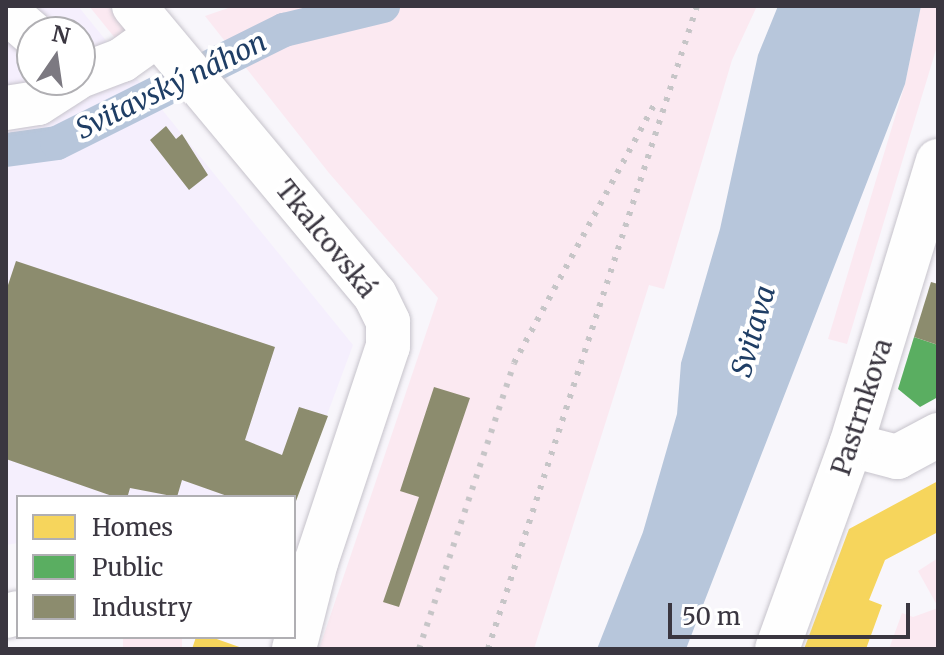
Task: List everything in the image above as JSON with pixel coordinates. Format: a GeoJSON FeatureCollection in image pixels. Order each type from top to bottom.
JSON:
{"type":"FeatureCollection","features":[{"type":"Feature","properties":{"kind":"street"},"geometry":{"type":"LineString","coordinates":[[96,70],[122,60],[147,23]]}},
{"type":"Feature","properties":{"kind":"street","name":"Tkalcovská"},"geometry":{"type":"LineString","coordinates":[[147,23],[375,295],[388,322],[384,358],[305,560],[296,633]]}},
{"type":"Feature","properties":{"kind":"street"},"geometry":{"type":"LineString","coordinates":[[6,108],[38,103],[49,96]]}},
{"type":"Feature","properties":{"kind":"street","name":"Pastrnkova"},"geometry":{"type":"LineString","coordinates":[[777,649],[851,445],[938,161]]}},
{"type":"Feature","properties":{"kind":"street"},"geometry":{"type":"LineString","coordinates":[[851,445],[897,457],[938,435]]}},
{"type":"Feature","properties":{"kind":"shaded area"},"geometry":{"type":"Polygon","coordinates":[[[6,6],[78,6],[86,16],[16,16],[16,96],[96,96],[96,28],[353,345],[296,499],[296,495],[16,495],[16,543],[6,545],[6,6]]]}},
{"type":"Feature","properties":{"kind":"shaded area"},"geometry":{"type":"Polygon","coordinates":[[[89,6],[108,6],[128,30],[119,43],[89,6]]]}},
{"type":"Feature","properties":{"kind":"shaded area"},"geometry":{"type":"Polygon","coordinates":[[[234,6],[757,6],[732,60],[664,289],[649,285],[534,649],[319,649],[438,298],[329,173],[205,16],[234,6]]]}},
{"type":"Feature","properties":{"kind":"shaded area"},"geometry":{"type":"Polygon","coordinates":[[[921,6],[938,6],[938,43],[847,344],[828,339],[905,84],[921,6]]]}},
{"type":"Feature","properties":{"kind":"shaded area"},"geometry":{"type":"Polygon","coordinates":[[[938,558],[938,607],[918,571],[938,558]]]}},
{"type":"Feature","properties":{"kind":"shaded area"},"geometry":{"type":"Polygon","coordinates":[[[938,608],[938,649],[889,649],[902,613],[913,617],[938,608]]]}},
{"type":"Feature","properties":{"kind":"shaded area"},"geometry":{"type":"Polygon","coordinates":[[[123,639],[182,639],[182,649],[123,649],[123,639]]]}},
{"type":"Feature","properties":{"kind":"water","name":"Svitava"},"geometry":{"type":"Polygon","coordinates":[[[778,6],[921,6],[905,84],[686,649],[597,649],[643,532],[677,414],[681,363],[720,229],[758,55],[778,6]]]}},
{"type":"Feature","properties":{"kind":"building: Homes"},"geometry":{"type":"Polygon","coordinates":[[[938,481],[938,532],[885,560],[869,600],[882,605],[866,649],[804,649],[849,529],[938,481]]]}},
{"type":"Feature","properties":{"kind":"building: Homes"},"geometry":{"type":"Polygon","coordinates":[[[195,639],[217,639],[245,649],[192,649],[195,639]]]}},
{"type":"Feature","properties":{"kind":"building: Public"},"geometry":{"type":"Polygon","coordinates":[[[914,337],[938,345],[938,397],[920,407],[898,389],[914,337]]]}},
{"type":"Feature","properties":{"kind":"building: Industry"},"geometry":{"type":"Polygon","coordinates":[[[166,126],[176,139],[182,134],[208,175],[189,190],[150,140],[166,126]]]}},
{"type":"Feature","properties":{"kind":"building: Industry"},"geometry":{"type":"Polygon","coordinates":[[[16,261],[275,347],[245,440],[282,455],[299,407],[328,416],[296,501],[296,495],[224,495],[182,480],[178,495],[130,488],[128,495],[109,495],[6,459],[6,291],[16,261]]]}},
{"type":"Feature","properties":{"kind":"building: Industry"},"geometry":{"type":"Polygon","coordinates":[[[931,282],[938,284],[938,345],[914,337],[931,282]]]}},
{"type":"Feature","properties":{"kind":"building: Industry"},"geometry":{"type":"Polygon","coordinates":[[[434,387],[470,398],[399,607],[383,602],[419,497],[400,491],[434,387]]]}},
{"type":"Feature","properties":{"kind":"waterway","name":"Svitavský náhon"},"geometry":{"type":"LineString","coordinates":[[6,150],[57,143],[284,30],[383,6]]}},
{"type":"Feature","properties":{"kind":"railway"},"geometry":{"type":"LineString","coordinates":[[488,649],[697,6]]}},
{"type":"Feature","properties":{"kind":"railway"},"geometry":{"type":"LineString","coordinates":[[419,649],[514,363],[656,101]]}}]}
